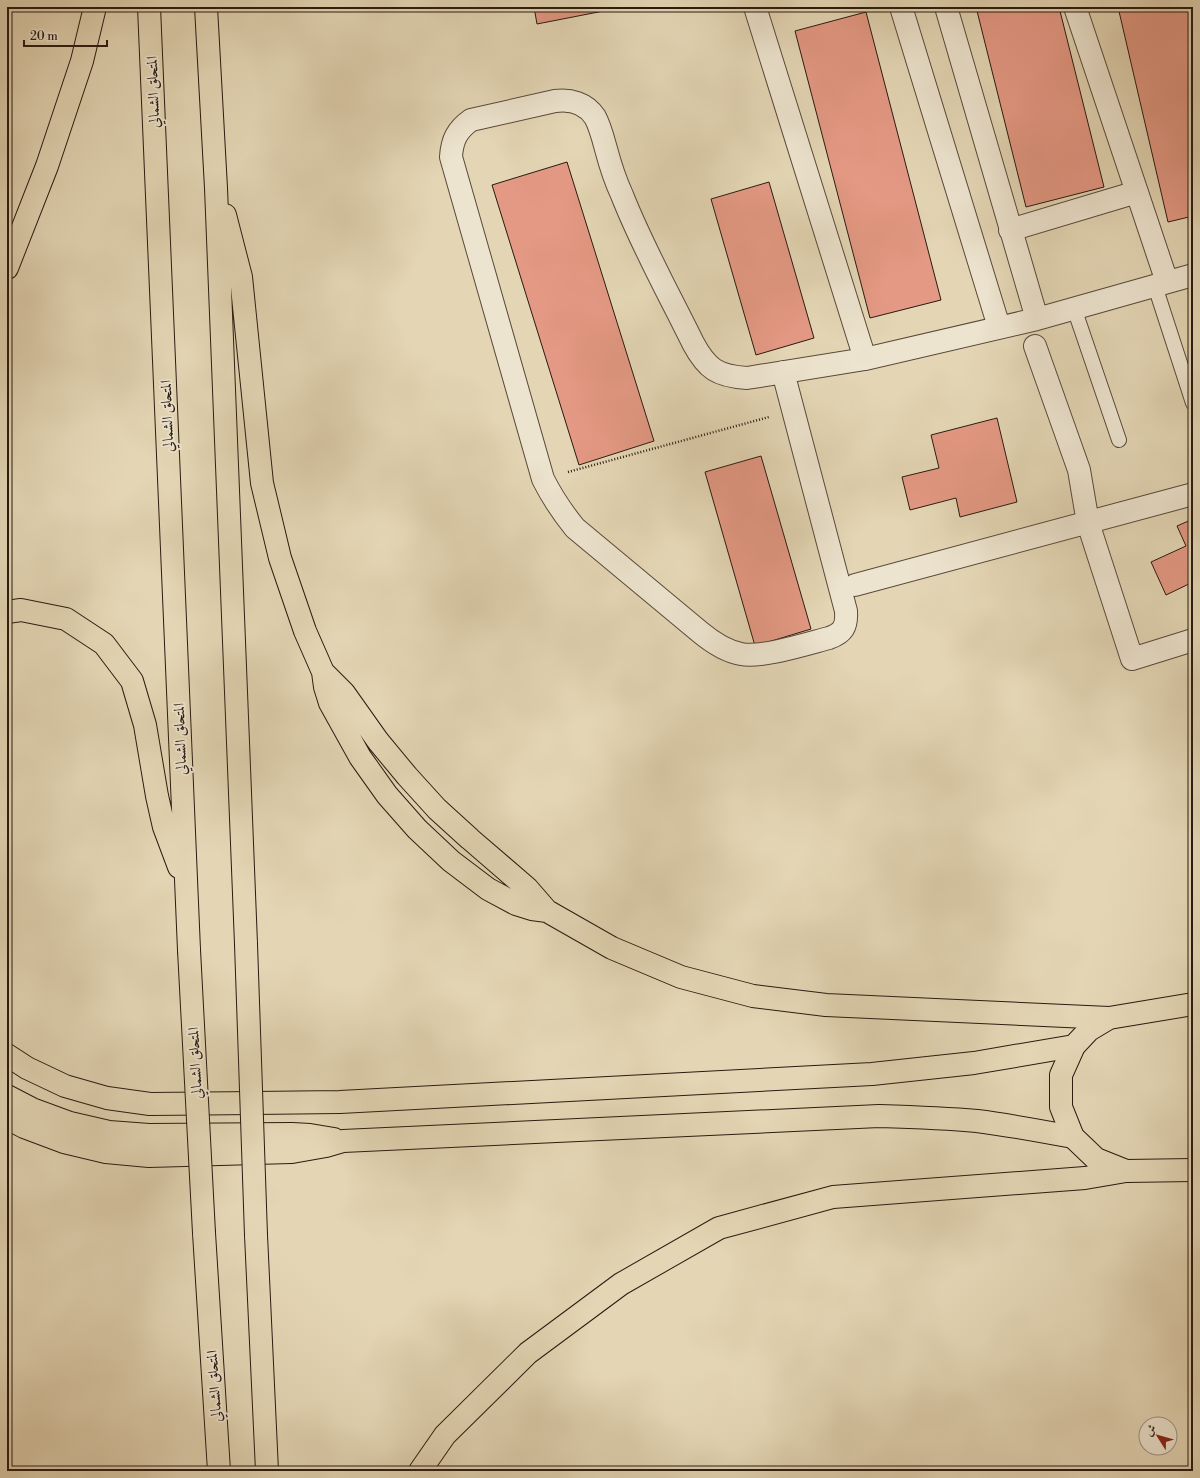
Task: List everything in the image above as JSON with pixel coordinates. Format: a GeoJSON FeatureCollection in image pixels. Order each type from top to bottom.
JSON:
{"type":"FeatureCollection","features":[{"type":"Feature","properties":{"kind":"main road"},"geometry":{"type":"LineString","coordinates":[[7,268],[47,166],[82,61],[96,7]]}},
{"type":"Feature","properties":{"kind":"main road","name":"المتحلق الشمالي"},"geometry":{"type":"LineString","coordinates":[[149,7],[189,950],[204,1233],[219,1471]]}},
{"type":"Feature","properties":{"kind":"main road"},"geometry":{"type":"LineString","coordinates":[[206,7],[216,188],[256,1235],[267,1471]]}},
{"type":"Feature","properties":{"kind":"main road"},"geometry":{"type":"LineString","coordinates":[[216,188],[226,217],[241,277],[262,483],[280,558],[305,631],[323,672],[330,703],[360,757],[387,795],[417,829],[451,861],[501,898],[532,909],[548,911]]}},
{"type":"Feature","properties":{"kind":"main road"},"geometry":{"type":"LineString","coordinates":[[7,612],[21,610],[66,619],[104,644],[132,681],[144,725],[164,827],[186,885]]}},
{"type":"Feature","properties":{"kind":"main road"},"geometry":{"type":"LineString","coordinates":[[323,672],[344,693],[378,742],[427,798],[470,839],[527,888],[548,911],[612,948],[680,977],[752,996],[826,1005],[1109,1018],[1193,1004]]}},
{"type":"Feature","properties":{"kind":"main road"},"geometry":{"type":"LineString","coordinates":[[1109,1018],[1089,1030],[1074,1046],[1061,1075],[1061,1107],[1073,1137],[1096,1159],[1126,1171]]}},
{"type":"Feature","properties":{"kind":"main road"},"geometry":{"type":"LineString","coordinates":[[7,1055],[27,1068],[66,1086],[107,1098],[150,1104],[340,1102],[872,1074],[974,1063],[1074,1046]]}},
{"type":"Feature","properties":{"kind":"main road"},"geometry":{"type":"LineString","coordinates":[[7,1096],[32,1109],[70,1122],[109,1132],[149,1135],[292,1134],[310,1135],[343,1141]]}},
{"type":"Feature","properties":{"kind":"main road"},"geometry":{"type":"LineString","coordinates":[[7,1118],[24,1127],[64,1142],[106,1152],[149,1156],[292,1152],[343,1141],[879,1116],[928,1117],[977,1121],[1073,1137]]}},
{"type":"Feature","properties":{"kind":"main road"},"geometry":{"type":"LineString","coordinates":[[420,1471],[445,1435],[528,1353],[621,1284],[719,1228],[833,1197],[1085,1178],[1126,1171],[1193,1170]]}},
{"type":"Feature","properties":{"kind":"street"},"geometry":{"type":"LineString","coordinates":[[755,7],[865,359]]}},
{"type":"Feature","properties":{"kind":"street"},"geometry":{"type":"LineString","coordinates":[[900,7],[999,328]]}},
{"type":"Feature","properties":{"kind":"street"},"geometry":{"type":"LineString","coordinates":[[946,7],[1037,319]]}},
{"type":"Feature","properties":{"kind":"street"},"geometry":{"type":"LineString","coordinates":[[1075,7],[1136,192],[1161,284]]}},
{"type":"Feature","properties":{"kind":"street"},"geometry":{"type":"LineString","coordinates":[[784,372],[846,611],[847,621],[844,629],[837,635],[828,638],[756,656],[740,654],[725,649],[712,642],[576,528],[562,513],[552,496],[543,479],[451,157],[452,145],[456,135],[462,127],[471,120],[555,101],[566,100],[577,102],[587,108],[594,116],[599,126],[610,163],[628,211],[693,344],[702,359],[714,370],[730,377],[747,378],[784,372],[865,359],[1037,319],[1193,275]]}},
{"type":"Feature","properties":{"kind":"street"},"geometry":{"type":"LineString","coordinates":[[1010,230],[1136,192]]}},
{"type":"Feature","properties":{"kind":"street"},"geometry":{"type":"LineString","coordinates":[[1035,346],[1079,470],[1088,523],[1132,658],[1193,640]]}},
{"type":"Feature","properties":{"kind":"street"},"geometry":{"type":"LineString","coordinates":[[855,585],[1193,494]]}},
{"type":"Feature","properties":{"kind":"lane"},"geometry":{"type":"LineString","coordinates":[[1161,284],[1193,403]]}},
{"type":"Feature","properties":{"kind":"lane"},"geometry":{"type":"LineString","coordinates":[[1074,308],[1119,440]]}},
{"type":"Feature","properties":{"kind":"path"},"geometry":{"type":"LineString","coordinates":[[543,479],[793,410]]}},
{"type":"Feature","properties":{"kind":"building"},"geometry":{"type":"Polygon","coordinates":[[[534,7],[624,7],[537,24],[534,7]]]}},
{"type":"Feature","properties":{"kind":"building"},"geometry":{"type":"Polygon","coordinates":[[[976,7],[1059,7],[1104,187],[1026,207],[976,7]]]}},
{"type":"Feature","properties":{"kind":"building"},"geometry":{"type":"Polygon","coordinates":[[[1118,7],[1193,7],[1193,216],[1168,222],[1118,7]]]}},
{"type":"Feature","properties":{"kind":"building"},"geometry":{"type":"Polygon","coordinates":[[[866,12],[941,300],[870,318],[795,31],[866,12]]]}},
{"type":"Feature","properties":{"kind":"building"},"geometry":{"type":"Polygon","coordinates":[[[567,162],[654,441],[579,465],[492,185],[567,162]]]}},
{"type":"Feature","properties":{"kind":"building"},"geometry":{"type":"Polygon","coordinates":[[[769,182],[814,338],[756,355],[711,199],[769,182]]]}},
{"type":"Feature","properties":{"kind":"building"},"geometry":{"type":"Polygon","coordinates":[[[997,418],[1017,502],[960,517],[956,498],[910,510],[902,477],[939,468],[931,435],[997,418]]]}},
{"type":"Feature","properties":{"kind":"building"},"geometry":{"type":"Polygon","coordinates":[[[761,456],[811,629],[755,646],[705,472],[761,456]]]}},
{"type":"Feature","properties":{"kind":"building"},"geometry":{"type":"Polygon","coordinates":[[[1193,519],[1193,582],[1166,595],[1151,562],[1186,546],[1177,526],[1193,519]]]}}]}
